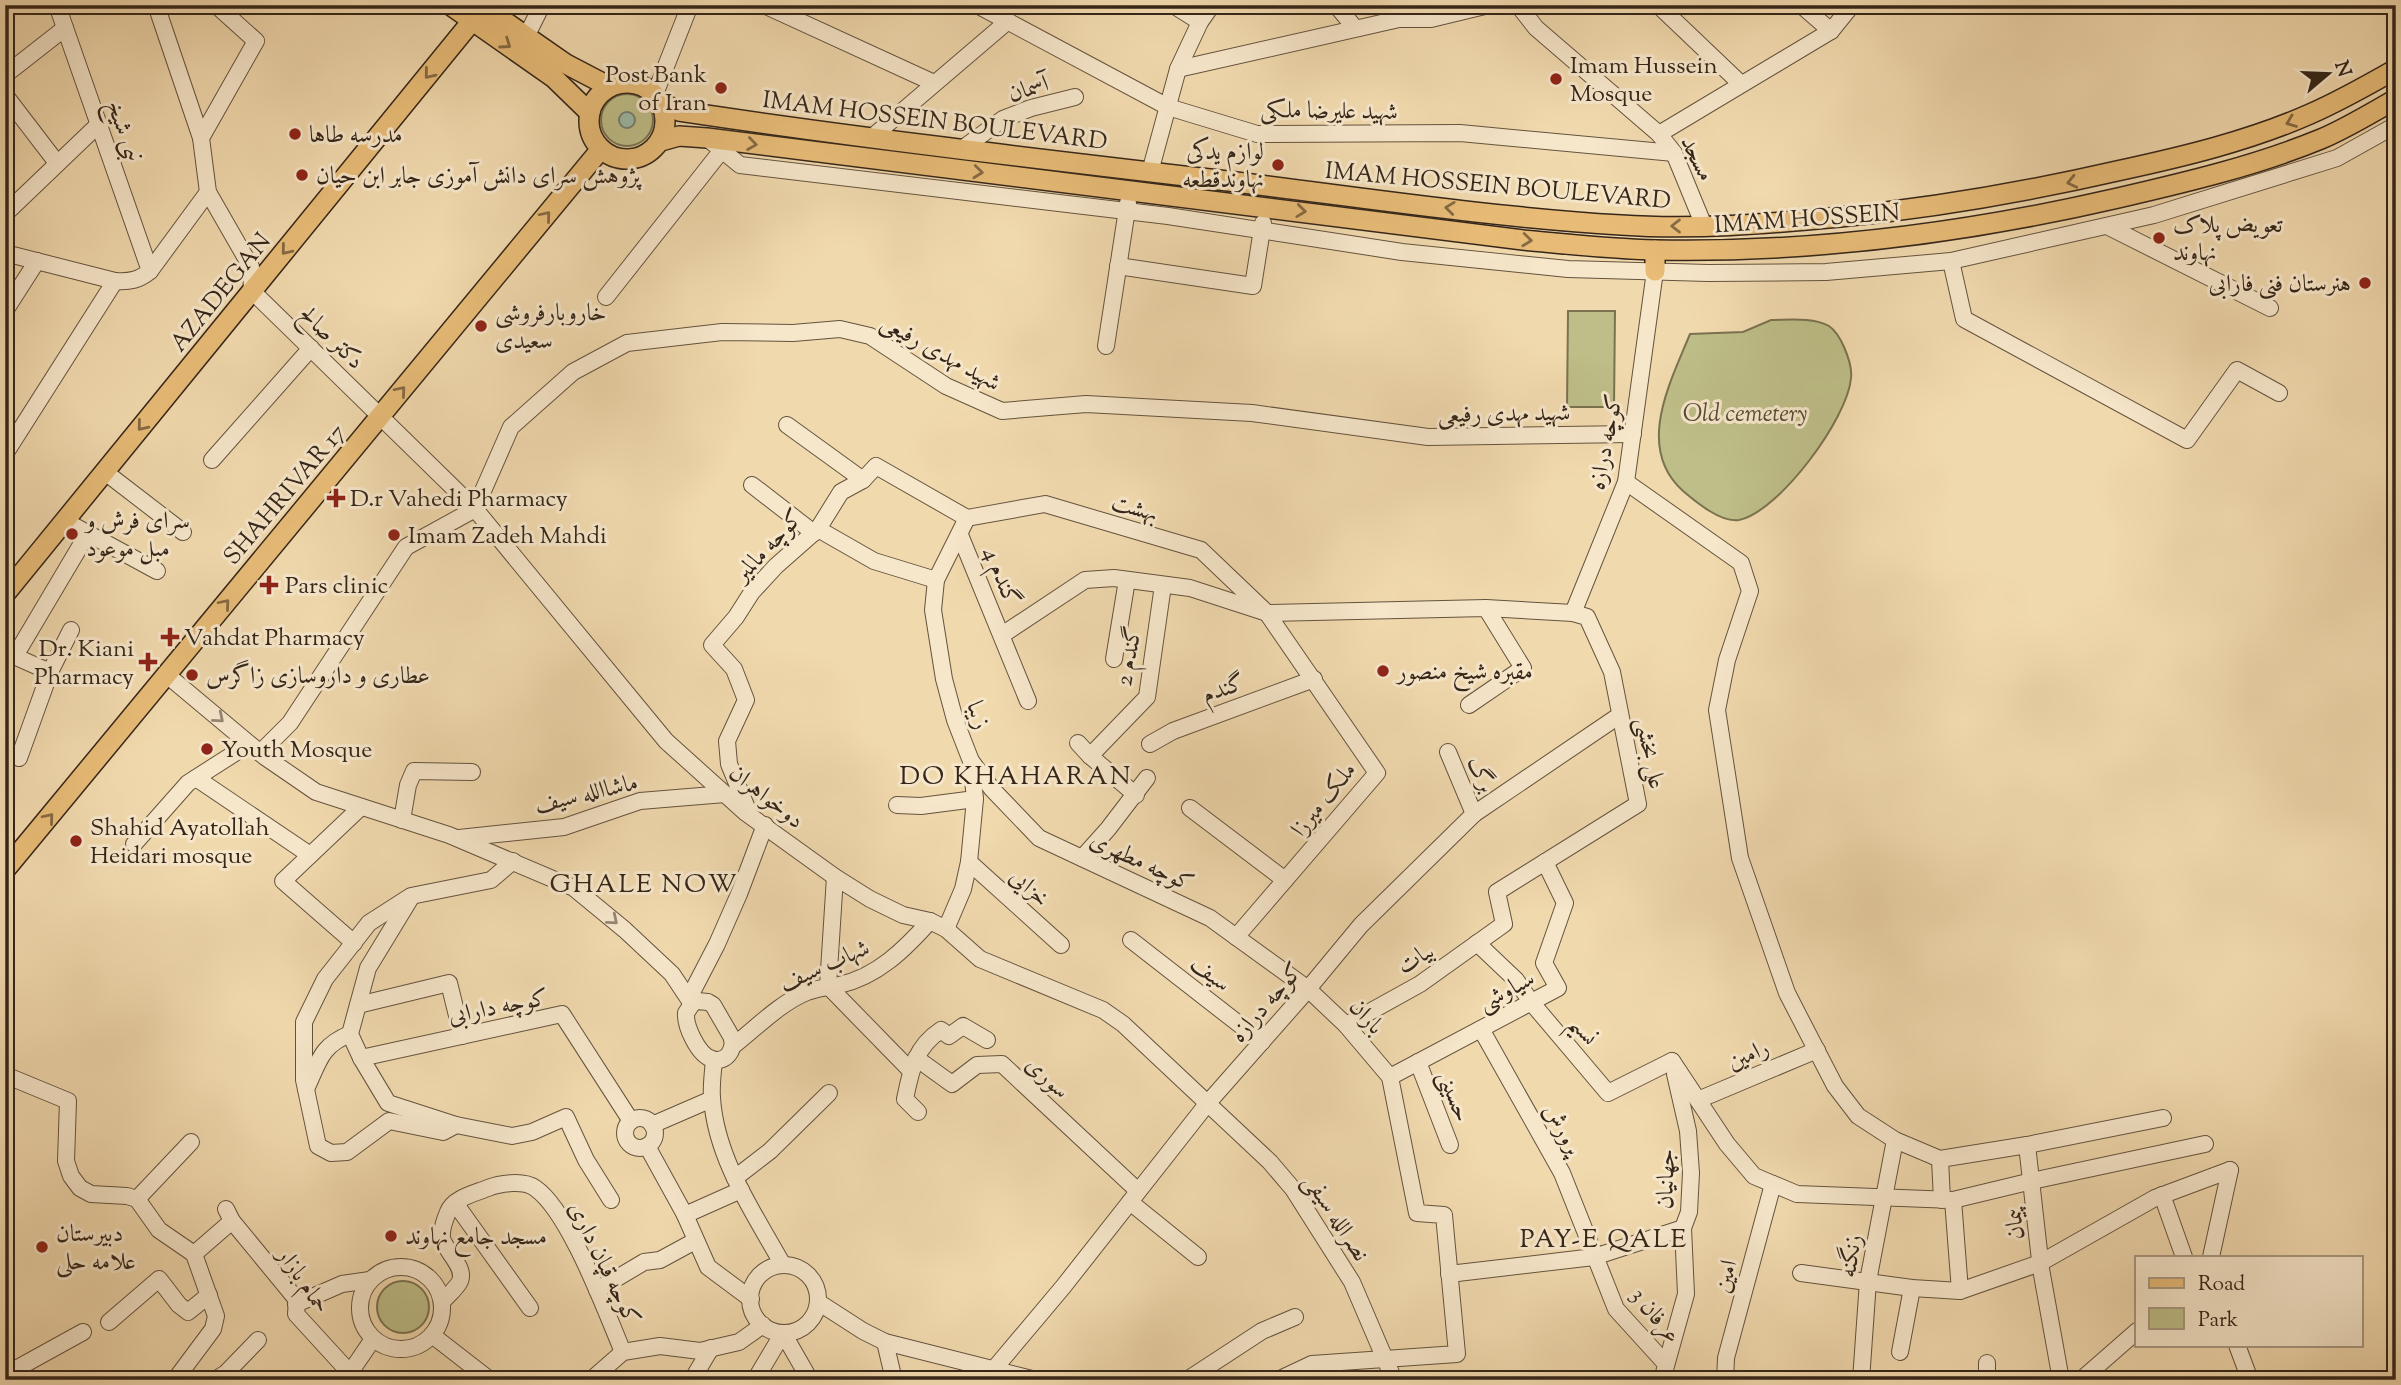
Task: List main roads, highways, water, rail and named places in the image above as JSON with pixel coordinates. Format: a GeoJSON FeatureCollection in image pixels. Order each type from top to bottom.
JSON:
{"type":"FeatureCollection","features":[{"type":"Feature","properties":{"kind":"main road"},"geometry":{"type":"LineString","coordinates":[[450,5],[476,13],[526,37],[566,64],[610,86]]}},
{"type":"Feature","properties":{"kind":"main road"},"geometry":{"type":"LineString","coordinates":[[476,13],[555,78],[590,113]]}},
{"type":"Feature","properties":{"kind":"main road","name":"AZADEGAN"},"geometry":{"type":"LineString","coordinates":[[5,594],[476,13]]}},
{"type":"Feature","properties":{"kind":"main road","name":"IMAM HOSSEIN BOULEVARD"},"geometry":{"type":"LineString","coordinates":[[658,99],[679,111],[871,138],[1150,172],[1523,217],[1623,225],[1704,226],[1902,211],[2043,188],[2130,169],[2210,149],[2274,128],[2340,101],[2396,69]]}},
{"type":"Feature","properties":{"kind":"main road"},"geometry":{"type":"LineString","coordinates":[[633,83],[645,87],[658,99],[665,115],[665,127],[661,141],[646,155],[634,159],[611,156],[593,139],[589,128],[590,113],[600,94],[610,86],[633,83]]}},
{"type":"Feature","properties":{"kind":"main road","name":"IMAM HOSSEIN"},"geometry":{"type":"LineString","coordinates":[[661,141],[679,136],[715,144],[810,152],[1131,190],[1524,240],[1655,250],[1748,250],[1914,235],[2049,213],[2202,178],[2252,164],[2323,138],[2396,99]]}},
{"type":"Feature","properties":{"kind":"main road","name":"SHAHRIVAR 17"},"geometry":{"type":"LineString","coordinates":[[5,870],[601,149]]}},
{"type":"Feature","properties":{"kind":"main road"},"geometry":{"type":"LineString","coordinates":[[1655,250],[1655,271]]}},
{"type":"Feature","properties":{"kind":"place","name":"Imam Hussein Mosque"},"geometry":{"type":"Point","coordinates":[1556,79]}},
{"type":"Feature","properties":{"kind":"place","name":"Post Bank of Iran"},"geometry":{"type":"Point","coordinates":[721,88]}},
{"type":"Feature","properties":{"kind":"place","name":"مدرسه طاها"},"geometry":{"type":"Point","coordinates":[295,134]}},
{"type":"Feature","properties":{"kind":"place","name":"لوازم یدکی نهاوندقطعه"},"geometry":{"type":"Point","coordinates":[1278,165]}},
{"type":"Feature","properties":{"kind":"place","name":"پژوهش سرای دانش آموزی جابر ابن حیان"},"geometry":{"type":"Point","coordinates":[302,175]}},
{"type":"Feature","properties":{"kind":"place","name":"تعویض پلاک نهاوند"},"geometry":{"type":"Point","coordinates":[2159,238]}},
{"type":"Feature","properties":{"kind":"place","name":"هنرستان فنی فارابی"},"geometry":{"type":"Point","coordinates":[2365,283]}},
{"type":"Feature","properties":{"kind":"place","name":"خاروبارفروشی سعیدی"},"geometry":{"type":"Point","coordinates":[481,326]}},
{"type":"Feature","properties":{"kind":"place","name":"D.r Vahedi Pharmacy"},"geometry":{"type":"Point","coordinates":[336,498]}},
{"type":"Feature","properties":{"kind":"place","name":"سرای فرش و مبل موعود"},"geometry":{"type":"Point","coordinates":[72,534]}},
{"type":"Feature","properties":{"kind":"place","name":"Imam Zadeh Mahdi"},"geometry":{"type":"Point","coordinates":[394,535]}},
{"type":"Feature","properties":{"kind":"place","name":"Pars clinic"},"geometry":{"type":"Point","coordinates":[269,585]}},
{"type":"Feature","properties":{"kind":"place","name":"Vahdat Pharmacy"},"geometry":{"type":"Point","coordinates":[170,637]}},
{"type":"Feature","properties":{"kind":"place","name":"Dr. Kiani Pharmacy"},"geometry":{"type":"Point","coordinates":[148,662]}},
{"type":"Feature","properties":{"kind":"place","name":"مقبره شیخ منصور"},"geometry":{"type":"Point","coordinates":[1383,671]}},
{"type":"Feature","properties":{"kind":"place","name":"عطاری و داروسازی زاگرس"},"geometry":{"type":"Point","coordinates":[192,675]}},
{"type":"Feature","properties":{"kind":"place","name":"Youth Mosque"},"geometry":{"type":"Point","coordinates":[207,749]}},
{"type":"Feature","properties":{"kind":"place","name":"Shahid Ayatollah Heidari mosque"},"geometry":{"type":"Point","coordinates":[76,841]}},
{"type":"Feature","properties":{"kind":"place","name":"مسجد جامع نهاوند"},"geometry":{"type":"Point","coordinates":[391,1236]}},
{"type":"Feature","properties":{"kind":"place","name":"دبیرستان علامه حلی"},"geometry":{"type":"Point","coordinates":[42,1247]}},
{"type":"Feature","properties":{"kind":"district","name":"DO KHAHARAN"},"geometry":{"type":"Point","coordinates":[1016,775]}},
{"type":"Feature","properties":{"kind":"district","name":"GHALE NOW"},"geometry":{"type":"Point","coordinates":[644,883]}},
{"type":"Feature","properties":{"kind":"district","name":"PAY-E QALE"},"geometry":{"type":"Point","coordinates":[1604,1238]}},
{"type":"Feature","properties":{"kind":"park label","name":"Old cemetery"},"geometry":{"type":"Point","coordinates":[1745,413]}}]}
